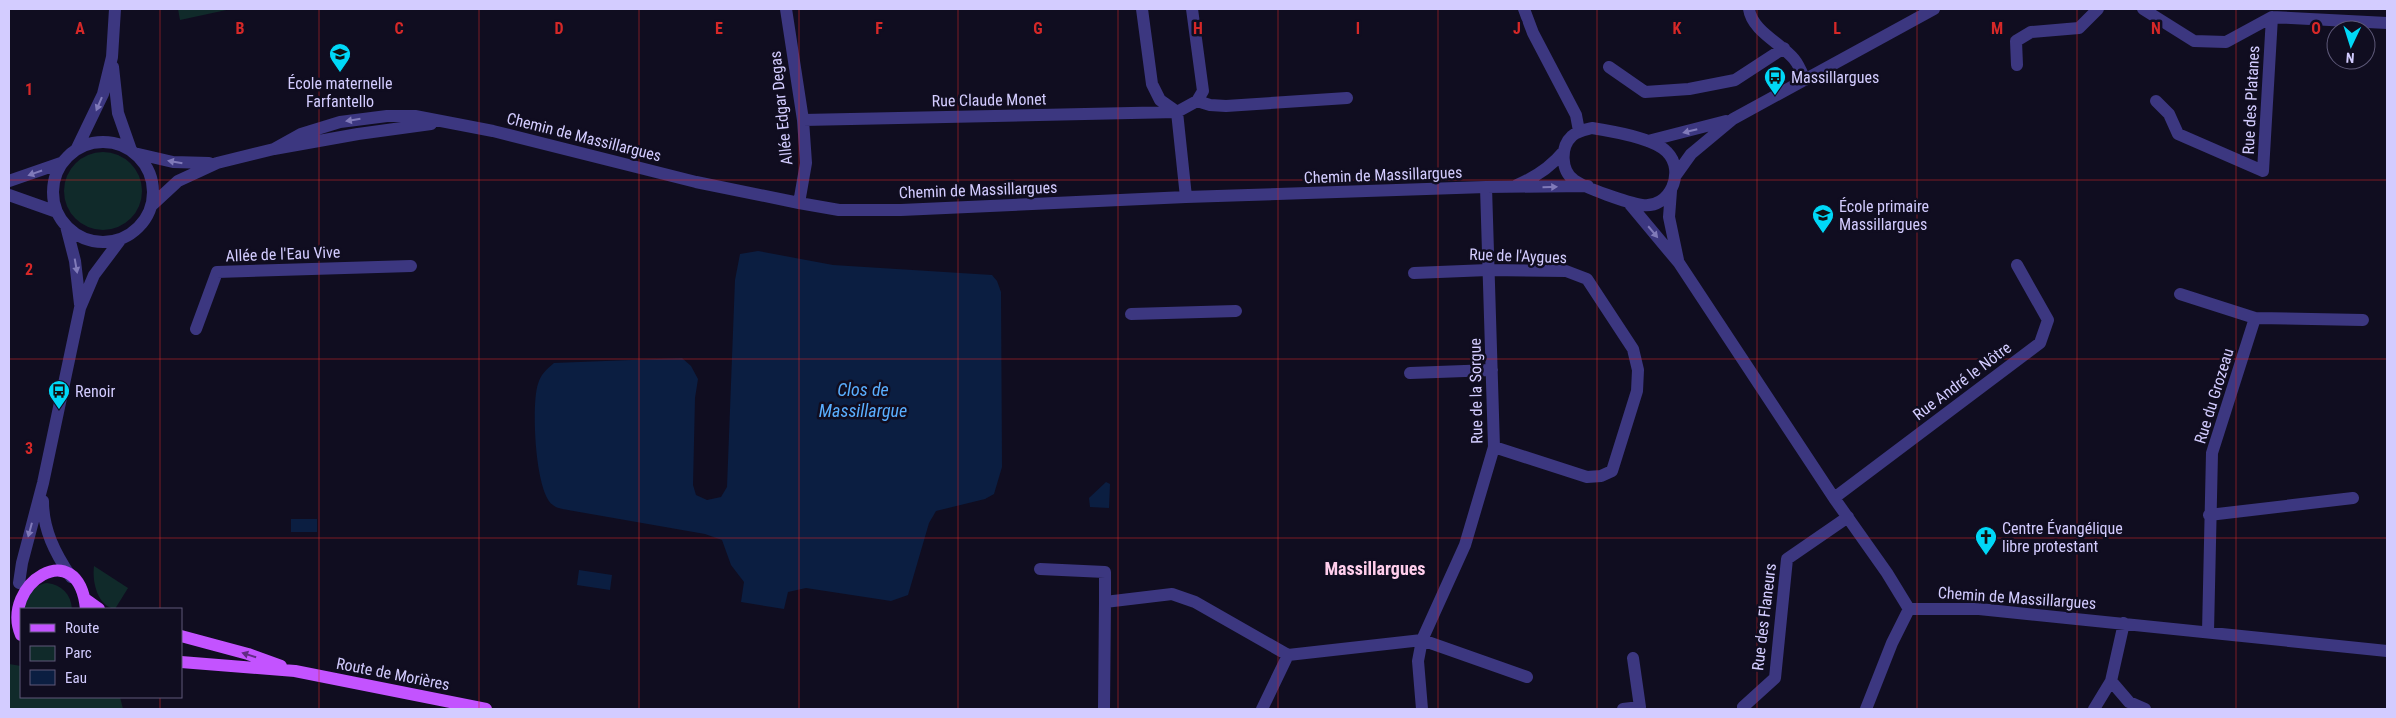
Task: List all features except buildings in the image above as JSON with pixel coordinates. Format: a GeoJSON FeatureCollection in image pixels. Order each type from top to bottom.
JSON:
{"type":"FeatureCollection","features":[{"type":"Feature","properties":{"kind":"main road"},"geometry":{"type":"LineString","coordinates":[[16,632],[10,611],[15,587],[28,575],[38,571],[60,572],[71,577],[80,587],[86,604]]}},
{"type":"Feature","properties":{"kind":"main road","name":"Route de Morières"},"geometry":{"type":"LineString","coordinates":[[182,636],[248,654],[295,671]]}},
{"type":"Feature","properties":{"kind":"main road","name":"Route de Morières"},"geometry":{"type":"LineString","coordinates":[[182,662],[295,671],[486,709]]}},
{"type":"Feature","properties":{"kind":"street"},"geometry":{"type":"LineString","coordinates":[[115,9],[112,57],[116,103],[132,151]]}},
{"type":"Feature","properties":{"kind":"street","name":"Allée Edgar Degas"},"geometry":{"type":"LineString","coordinates":[[786,9],[806,162],[799,203]]}},
{"type":"Feature","properties":{"kind":"street"},"geometry":{"type":"LineString","coordinates":[[1142,9],[1152,84],[1160,100],[1177,112],[1186,197]]}},
{"type":"Feature","properties":{"kind":"street"},"geometry":{"type":"LineString","coordinates":[[1177,112],[1197,101],[1203,91],[1192,9]]}},
{"type":"Feature","properties":{"kind":"street"},"geometry":{"type":"LineString","coordinates":[[1524,9],[1533,33],[1576,115],[1579,131]]}},
{"type":"Feature","properties":{"kind":"street"},"geometry":{"type":"LineString","coordinates":[[1749,9],[1750,15],[1765,33],[1784,48],[1795,60],[1805,80]]}},
{"type":"Feature","properties":{"kind":"street"},"geometry":{"type":"LineString","coordinates":[[1679,263],[1670,217],[1671,190],[1676,174],[1691,154],[1733,119],[1934,9]]}},
{"type":"Feature","properties":{"kind":"street"},"geometry":{"type":"LineString","coordinates":[[2017,65],[2016,41],[2031,32],[2079,28],[2098,9]]}},
{"type":"Feature","properties":{"kind":"street","name":"Rue des Platanes"},"geometry":{"type":"LineString","coordinates":[[2143,9],[2194,41],[2226,42],[2272,17]]}},
{"type":"Feature","properties":{"kind":"street"},"geometry":{"type":"LineString","coordinates":[[2272,17],[2387,23]]}},
{"type":"Feature","properties":{"kind":"street","name":"Rue des Platanes"},"geometry":{"type":"LineString","coordinates":[[2156,101],[2169,114],[2178,134],[2263,172],[2272,17]]}},
{"type":"Feature","properties":{"kind":"street"},"geometry":{"type":"LineString","coordinates":[[1609,67],[1645,92],[1689,89],[1735,80],[1784,48]]}},
{"type":"Feature","properties":{"kind":"street"},"geometry":{"type":"LineString","coordinates":[[9,181],[61,163],[77,148],[99,106],[112,57]]}},
{"type":"Feature","properties":{"kind":"street"},"geometry":{"type":"LineString","coordinates":[[1197,101],[1210,105],[1226,106],[1347,98]]}},
{"type":"Feature","properties":{"kind":"street","name":"Rue Claude Monet"},"geometry":{"type":"LineString","coordinates":[[802,120],[1177,112]]}},
{"type":"Feature","properties":{"kind":"street"},"geometry":{"type":"LineString","coordinates":[[1647,141],[1733,119]]}},
{"type":"Feature","properties":{"kind":"street","name":"Chemin de Massillargues"},"geometry":{"type":"LineString","coordinates":[[151,206],[178,181],[217,163],[274,149],[409,126],[454,122],[696,182],[839,210],[902,210],[1186,197],[1486,187],[1588,186]]}},
{"type":"Feature","properties":{"kind":"street"},"geometry":{"type":"LineString","coordinates":[[1671,190],[1665,198],[1656,203],[1644,206],[1628,202],[1574,180],[1568,173],[1564,163],[1564,151],[1568,140],[1579,131],[1597,128],[1658,145],[1668,152],[1674,163],[1676,174]]}},
{"type":"Feature","properties":{"kind":"street"},"geometry":{"type":"LineString","coordinates":[[15,587],[43,483],[80,308],[94,275],[121,239],[141,224],[151,206],[153,192],[151,177],[144,164],[132,151],[118,144],[104,142],[90,143],[77,148]]}},
{"type":"Feature","properties":{"kind":"street","name":"Chemin de Massillargues"},"geometry":{"type":"LineString","coordinates":[[132,151],[188,164],[217,163]]}},
{"type":"Feature","properties":{"kind":"street","name":"Chemin de Massillargues"},"geometry":{"type":"LineString","coordinates":[[1513,187],[1541,173],[1556,161],[1564,151]]}},
{"type":"Feature","properties":{"kind":"street"},"geometry":{"type":"LineString","coordinates":[[61,163],[52,187],[56,212],[66,226],[77,235],[91,241],[106,242],[121,239]]}},
{"type":"Feature","properties":{"kind":"street","name":"Rue de la Sorgue"},"geometry":{"type":"LineString","coordinates":[[1422,709],[1418,661],[1422,640],[1465,545],[1494,447],[1486,187]]}},
{"type":"Feature","properties":{"kind":"street"},"geometry":{"type":"LineString","coordinates":[[9,194],[56,212]]}},
{"type":"Feature","properties":{"kind":"street"},"geometry":{"type":"LineString","coordinates":[[1628,202],[1679,263],[1834,498],[1887,573],[1909,609],[1892,643],[1866,709]]}},
{"type":"Feature","properties":{"kind":"street"},"geometry":{"type":"LineString","coordinates":[[66,226],[75,261],[80,308]]}},
{"type":"Feature","properties":{"kind":"street","name":"Rue André le Nôtre"},"geometry":{"type":"LineString","coordinates":[[1834,498],[2040,343],[2048,320],[2018,265]]}},
{"type":"Feature","properties":{"kind":"street","name":"Allée de l'Eau Vive"},"geometry":{"type":"LineString","coordinates":[[196,329],[216,272],[411,266]]}},
{"type":"Feature","properties":{"kind":"street","name":"Rue de l'Aygues"},"geometry":{"type":"LineString","coordinates":[[1414,273],[1488,270],[1566,271],[1587,279],[1633,349],[1638,370],[1637,391],[1612,471],[1601,476],[1587,476],[1494,447]]}},
{"type":"Feature","properties":{"kind":"street"},"geometry":{"type":"LineString","coordinates":[[2180,294],[2255,318],[2363,320]]}},
{"type":"Feature","properties":{"kind":"street"},"geometry":{"type":"LineString","coordinates":[[1131,314],[1236,311]]}},
{"type":"Feature","properties":{"kind":"street","name":"Rue du Grozeau"},"geometry":{"type":"LineString","coordinates":[[2208,632],[2209,515],[2212,454],[2255,318]]}},
{"type":"Feature","properties":{"kind":"street"},"geometry":{"type":"LineString","coordinates":[[1410,373],[1492,370]]}},
{"type":"Feature","properties":{"kind":"street"},"geometry":{"type":"LineString","coordinates":[[43,483],[43,514],[47,534],[53,548],[71,577]]}},
{"type":"Feature","properties":{"kind":"street"},"geometry":{"type":"LineString","coordinates":[[2209,515],[2352,498]]}},
{"type":"Feature","properties":{"kind":"street","name":"Rue des Flaneurs"},"geometry":{"type":"LineString","coordinates":[[1743,709],[1743,706],[1775,678],[1786,559],[1848,517]]}},
{"type":"Feature","properties":{"kind":"street"},"geometry":{"type":"LineString","coordinates":[[1040,569],[1105,572],[1104,709]]}},
{"type":"Feature","properties":{"kind":"street"},"geometry":{"type":"LineString","coordinates":[[1105,602],[1172,594],[1195,602],[1288,655],[1422,640],[1527,677]]}},
{"type":"Feature","properties":{"kind":"street","name":"Chemin de Massillargues"},"geometry":{"type":"LineString","coordinates":[[1909,609],[1979,609],[2387,651]]}},
{"type":"Feature","properties":{"kind":"street"},"geometry":{"type":"LineString","coordinates":[[2094,709],[2111,682],[2124,623]]}},
{"type":"Feature","properties":{"kind":"street"},"geometry":{"type":"LineString","coordinates":[[1262,709],[1288,655]]}},
{"type":"Feature","properties":{"kind":"street"},"geometry":{"type":"LineString","coordinates":[[1623,709],[1640,707],[1633,658]]}},
{"type":"Feature","properties":{"kind":"street"},"geometry":{"type":"LineString","coordinates":[[2111,682],[2130,702],[2145,709]]}},
{"type":"Feature","properties":{"kind":"green space"},"geometry":{"type":"Polygon","coordinates":[[[178,9],[231,9],[180,20],[178,9]]]}},
{"type":"Feature","properties":{"kind":"green space"},"geometry":{"type":"Polygon","coordinates":[[[103,152],[118,155],[131,163],[139,176],[142,191],[139,206],[131,219],[118,227],[103,230],[88,227],[75,219],[67,206],[64,191],[67,176],[75,163],[88,155],[103,152]]]}},
{"type":"Feature","properties":{"kind":"green space"},"geometry":{"type":"Polygon","coordinates":[[[94,566],[128,588],[116,608],[109,607],[100,598],[94,579],[94,566]]]}},
{"type":"Feature","properties":{"kind":"green space"},"geometry":{"type":"Polygon","coordinates":[[[43,584],[52,584],[65,591],[70,599],[72,608],[22,608],[30,592],[43,584]]]}},
{"type":"Feature","properties":{"kind":"green space"},"geometry":{"type":"Polygon","coordinates":[[[9,664],[20,666],[20,698],[120,698],[123,709],[9,709],[9,664]]]}},
{"type":"Feature","properties":{"kind":"water","name":"Clos de Massillargue"},"geometry":{"type":"Polygon","coordinates":[[[758,251],[833,265],[992,275],[997,281],[1001,292],[1002,467],[994,494],[985,499],[936,511],[929,523],[908,595],[891,601],[806,588],[788,592],[784,609],[741,602],[744,582],[731,565],[722,540],[705,534],[562,509],[554,506],[547,497],[538,467],[535,428],[536,394],[539,381],[546,370],[554,363],[682,358],[691,366],[698,379],[695,398],[693,485],[696,495],[707,500],[721,497],[727,487],[735,280],[740,254],[758,251]]]}},
{"type":"Feature","properties":{"kind":"water"},"geometry":{"type":"Polygon","coordinates":[[[1106,482],[1110,484],[1109,508],[1090,507],[1089,498],[1106,482]]]}},
{"type":"Feature","properties":{"kind":"water"},"geometry":{"type":"Polygon","coordinates":[[[291,519],[317,519],[317,532],[291,532],[291,519]]]}},
{"type":"Feature","properties":{"kind":"water"},"geometry":{"type":"Polygon","coordinates":[[[579,570],[612,575],[610,590],[577,585],[579,570]]]}},
{"type":"Feature","properties":{"kind":"place","name":"École maternelle Farfantello"},"geometry":{"type":"Point","coordinates":[340,73]}},
{"type":"Feature","properties":{"kind":"place","name":"Massillargues"},"geometry":{"type":"Point","coordinates":[1775,96]}},
{"type":"Feature","properties":{"kind":"place","name":"École primaire Massillargues"},"geometry":{"type":"Point","coordinates":[1823,234]}},
{"type":"Feature","properties":{"kind":"place","name":"Renoir"},"geometry":{"type":"Point","coordinates":[59,410]}},
{"type":"Feature","properties":{"kind":"place","name":"Centre Évangélique libre protestant"},"geometry":{"type":"Point","coordinates":[1986,556]}},
{"type":"Feature","properties":{"kind":"district","name":"Massillargues"},"geometry":{"type":"Point","coordinates":[1375,568]}}]}
